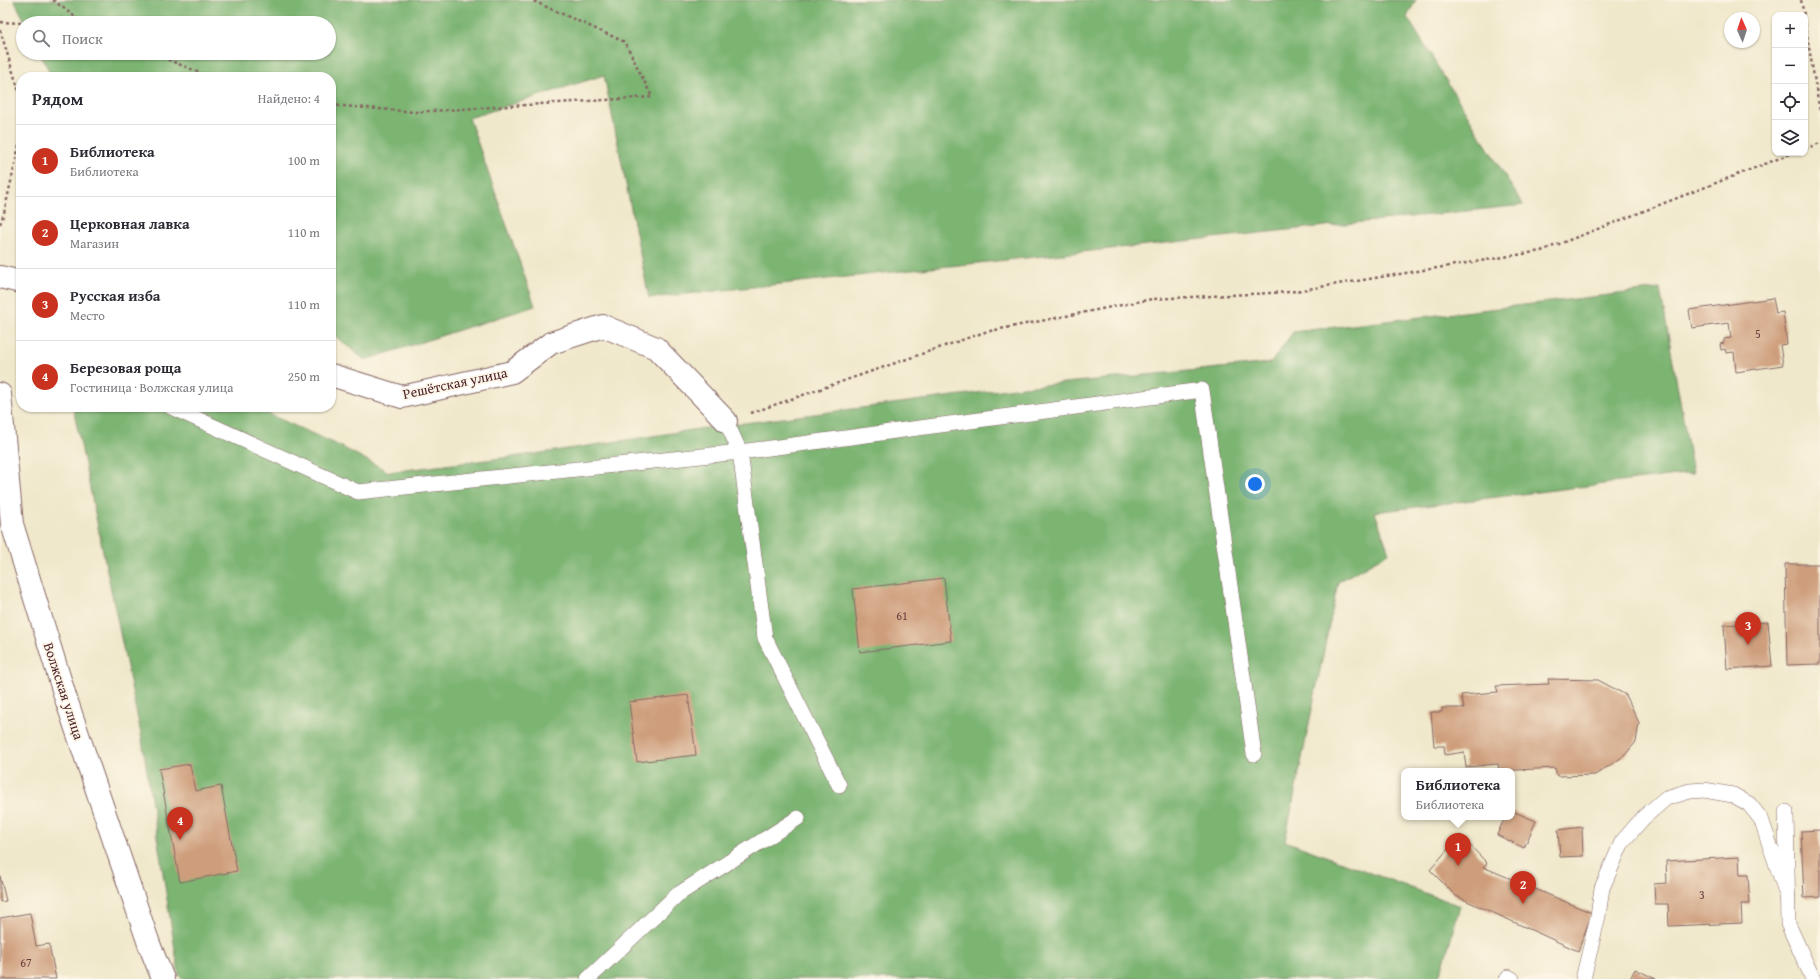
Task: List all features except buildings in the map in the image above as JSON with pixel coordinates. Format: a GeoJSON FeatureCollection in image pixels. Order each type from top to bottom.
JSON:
{"type":"FeatureCollection","features":[{"type":"Feature","properties":{"kind":"street"},"geometry":{"type":"LineString","coordinates":[[0,276],[16,281]]}},
{"type":"Feature","properties":{"kind":"street","name":"Решётская улица"},"geometry":{"type":"LineString","coordinates":[[336,377],[402,397],[512,372],[551,343],[603,326],[656,348],[726,422]]}},
{"type":"Feature","properties":{"kind":"street","name":"Волжская улица"},"geometry":{"type":"LineString","coordinates":[[0,394],[12,524],[64,696],[149,944],[164,979]]}},
{"type":"Feature","properties":{"kind":"lane"},"geometry":{"type":"LineString","coordinates":[[182,412],[358,492],[740,452],[1202,390],[1254,754]]}},
{"type":"Feature","properties":{"kind":"lane"},"geometry":{"type":"LineString","coordinates":[[726,422],[740,452],[765,638],[838,785]]}},
{"type":"Feature","properties":{"kind":"lane"},"geometry":{"type":"LineString","coordinates":[[1583,979],[1598,916],[1602,888],[1622,842],[1643,818],[1666,798],[1690,791],[1704,790],[1733,795],[1749,804],[1760,819],[1788,898]]}},
{"type":"Feature","properties":{"kind":"lane"},"geometry":{"type":"LineString","coordinates":[[1786,812],[1788,924],[1813,979]]}},
{"type":"Feature","properties":{"kind":"lane"},"geometry":{"type":"LineString","coordinates":[[588,979],[677,895],[798,818]]}},
{"type":"Feature","properties":{"kind":"lane"},"geometry":{"type":"LineString","coordinates":[[1507,979],[1508,977],[1512,979]]}},
{"type":"Feature","properties":{"kind":"path"},"geometry":{"type":"LineString","coordinates":[[52,0],[74,16]]}},
{"type":"Feature","properties":{"kind":"path"},"geometry":{"type":"LineString","coordinates":[[336,105],[415,112],[652,97],[625,42],[530,0]]}},
{"type":"Feature","properties":{"kind":"path"},"geometry":{"type":"LineString","coordinates":[[1801,0],[1803,12]]}},
{"type":"Feature","properties":{"kind":"path"},"geometry":{"type":"LineString","coordinates":[[0,22],[16,23]]}},
{"type":"Feature","properties":{"kind":"path"},"geometry":{"type":"LineString","coordinates":[[0,30],[16,82]]}},
{"type":"Feature","properties":{"kind":"path"},"geometry":{"type":"LineString","coordinates":[[1808,42],[1820,112]]}},
{"type":"Feature","properties":{"kind":"path"},"geometry":{"type":"LineString","coordinates":[[168,60],[198,72]]}},
{"type":"Feature","properties":{"kind":"path"},"geometry":{"type":"LineString","coordinates":[[1808,147],[1820,143]]}},
{"type":"Feature","properties":{"kind":"path"},"geometry":{"type":"LineString","coordinates":[[726,422],[985,332],[1152,299],[1289,292],[1541,251],[1785,156]]}},
{"type":"Feature","properties":{"kind":"path"},"geometry":{"type":"LineString","coordinates":[[0,224],[4,213],[16,159]]}},
{"type":"Feature","properties":{"kind":"green space"},"geometry":{"type":"Polygon","coordinates":[[[14,0],[1416,0],[1407,17],[1523,205],[649,298],[604,75],[469,118],[535,306],[365,360],[336,337],[336,72],[50,72],[44,60],[336,60],[336,16],[22,16],[14,0]]]}},
{"type":"Feature","properties":{"kind":"green space"},"geometry":{"type":"Polygon","coordinates":[[[1660,289],[1693,473],[1375,512],[1389,553],[1338,582],[1285,841],[1460,906],[1442,969],[1437,979],[182,979],[179,975],[141,734],[74,412],[264,412],[342,447],[389,472],[535,454],[698,429],[1023,387],[1271,363],[1293,332],[1660,289]]]}},
{"type":"Feature","properties":{"kind":"place","name":"Русская изба"},"geometry":{"type":"Point","coordinates":[1748,645]}},
{"type":"Feature","properties":{"kind":"place","name":"Березовая роща"},"geometry":{"type":"Point","coordinates":[180,840]}},
{"type":"Feature","properties":{"kind":"place","name":"Библиотека"},"geometry":{"type":"Point","coordinates":[1458,866]}},
{"type":"Feature","properties":{"kind":"place","name":"Церковная лавка"},"geometry":{"type":"Point","coordinates":[1523,904]}}]}
